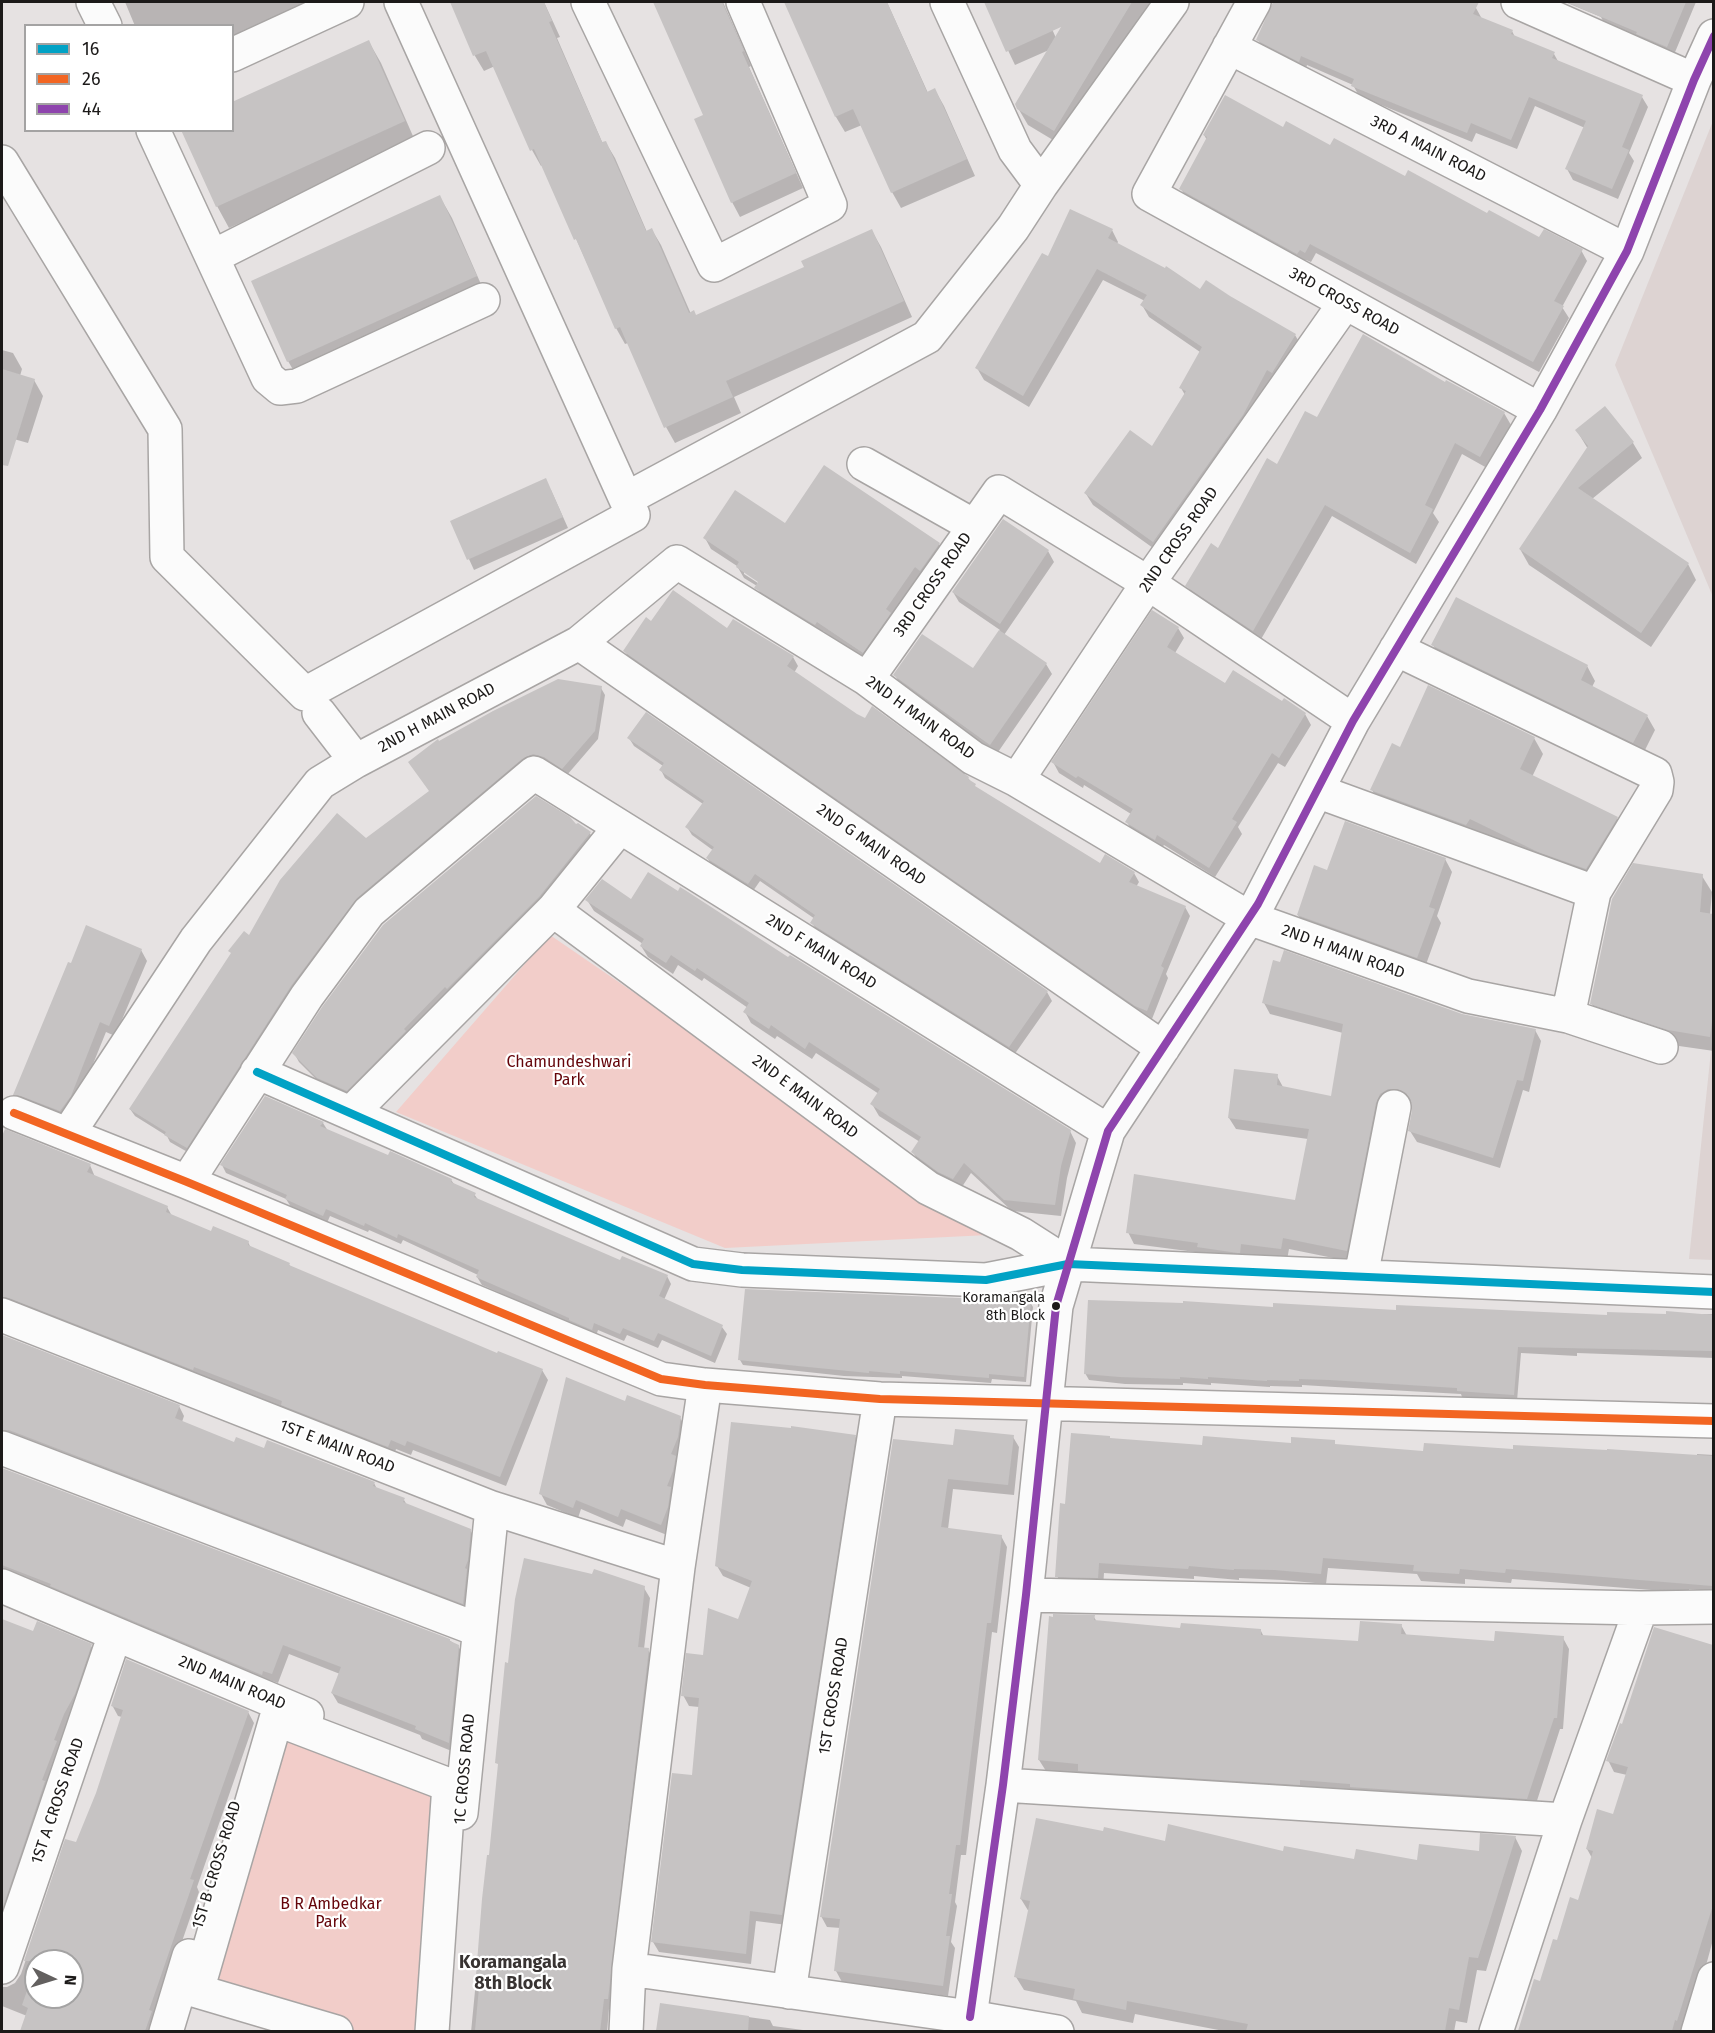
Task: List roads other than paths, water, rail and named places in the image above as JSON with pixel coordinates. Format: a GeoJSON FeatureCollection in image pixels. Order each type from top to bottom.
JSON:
{"type":"FeatureCollection","features":[{"type":"Feature","properties":{"kind":"street"},"geometry":{"type":"LineString","coordinates":[[93,2],[104,24]]}},
{"type":"Feature","properties":{"kind":"street"},"geometry":{"type":"LineString","coordinates":[[234,54],[347,2]]}},
{"type":"Feature","properties":{"kind":"street"},"geometry":{"type":"LineString","coordinates":[[2,162],[165,429],[167,557],[305,694],[633,515],[401,2]]}},
{"type":"Feature","properties":{"kind":"street"},"geometry":{"type":"LineString","coordinates":[[588,2],[714,266],[831,205],[743,2]]}},
{"type":"Feature","properties":{"kind":"street"},"geometry":{"type":"LineString","coordinates":[[947,2],[1015,150],[1041,185]]}},
{"type":"Feature","properties":{"kind":"street"},"geometry":{"type":"LineString","coordinates":[[626,499],[927,338],[1013,228],[1041,185],[1172,2]]}},
{"type":"Feature","properties":{"kind":"street"},"geometry":{"type":"LineString","coordinates":[[1229,47],[1254,2]]}},
{"type":"Feature","properties":{"kind":"street"},"geometry":{"type":"LineString","coordinates":[[1518,2],[1694,80]]}},
{"type":"Feature","properties":{"kind":"street"},"geometry":{"type":"LineString","coordinates":[[970,2017],[1003,1785],[1026,1595],[1056,1306],[1108,1131],[1258,904],[1353,721],[1540,410],[1627,251],[1713,36]]}},
{"type":"Feature","properties":{"kind":"street","name":"3RD CROSS ROAD"},"geometry":{"type":"LineString","coordinates":[[1229,47],[1149,194],[1540,410]]}},
{"type":"Feature","properties":{"kind":"street","name":"3RD A MAIN ROAD"},"geometry":{"type":"LineString","coordinates":[[1229,47],[1627,251]]}},
{"type":"Feature","properties":{"kind":"street"},"geometry":{"type":"LineString","coordinates":[[154,132],[268,378],[280,388],[297,386],[483,300]]}},
{"type":"Feature","properties":{"kind":"street"},"geometry":{"type":"LineString","coordinates":[[212,257],[428,148]]}},
{"type":"Feature","properties":{"kind":"street","name":"2ND CROSS ROAD"},"geometry":{"type":"LineString","coordinates":[[1017,780],[1148,583],[1345,303]]}},
{"type":"Feature","properties":{"kind":"street"},"geometry":{"type":"LineString","coordinates":[[864,464],[974,526]]}},
{"type":"Feature","properties":{"kind":"street","name":"3RD CROSS ROAD"},"geometry":{"type":"LineString","coordinates":[[867,679],[999,492],[1148,583]]}},
{"type":"Feature","properties":{"kind":"street","name":"2ND H MAIN ROAD"},"geometry":{"type":"LineString","coordinates":[[68,1134],[196,940],[320,783],[356,761],[579,643],[677,562],[867,679],[973,758],[1017,780],[1249,918],[1468,996],[1568,1016],[1661,1047]]}},
{"type":"Feature","properties":{"kind":"street"},"geometry":{"type":"LineString","coordinates":[[1148,583],[1353,721]]}},
{"type":"Feature","properties":{"kind":"street","name":"2ND G MAIN ROAD"},"geometry":{"type":"LineString","coordinates":[[579,643],[1163,1048]]}},
{"type":"Feature","properties":{"kind":"street"},"geometry":{"type":"LineString","coordinates":[[1396,649],[1655,774],[1656,790],[1594,892],[1568,1016]]}},
{"type":"Feature","properties":{"kind":"street"},"geometry":{"type":"LineString","coordinates":[[319,713],[356,761]]}},
{"type":"Feature","properties":{"kind":"street","name":"2ND F MAIN ROAD"},"geometry":{"type":"LineString","coordinates":[[257,1072],[307,996],[369,912],[534,773],[1108,1131]]}},
{"type":"Feature","properties":{"kind":"street"},"geometry":{"type":"LineString","coordinates":[[1317,791],[1594,892]]}},
{"type":"Feature","properties":{"kind":"street"},"geometry":{"type":"LineString","coordinates":[[351,1113],[554,909],[620,827]]}},
{"type":"Feature","properties":{"kind":"street","name":"2ND E MAIN ROAD"},"geometry":{"type":"LineString","coordinates":[[554,909],[928,1188],[1021,1234],[1068,1264]]}},
{"type":"Feature","properties":{"kind":"street"},"geometry":{"type":"LineString","coordinates":[[187,1182],[257,1072],[693,1264],[742,1270],[986,1280],[1068,1264],[1713,1292]]}},
{"type":"Feature","properties":{"kind":"street"},"geometry":{"type":"LineString","coordinates":[[1361,1276],[1394,1107]]}},
{"type":"Feature","properties":{"kind":"street"},"geometry":{"type":"LineString","coordinates":[[14,1113],[187,1182],[661,1379],[705,1385],[880,1399],[1713,1421]]}},
{"type":"Feature","properties":{"kind":"street","name":"1ST E MAIN ROAD"},"geometry":{"type":"LineString","coordinates":[[2,1315],[492,1508],[678,1566]]}},
{"type":"Feature","properties":{"kind":"street"},"geometry":{"type":"LineString","coordinates":[[626,2031],[629,1969],[678,1566],[705,1385]]}},
{"type":"Feature","properties":{"kind":"street","name":"1ST CROSS ROAD"},"geometry":{"type":"LineString","coordinates":[[789,1992],[880,1399]]}},
{"type":"Feature","properties":{"kind":"street"},"geometry":{"type":"LineString","coordinates":[[2,1448],[479,1630]]}},
{"type":"Feature","properties":{"kind":"street","name":"1C CROSS ROAD"},"geometry":{"type":"LineString","coordinates":[[446,2031],[463,1780],[492,1508]]}},
{"type":"Feature","properties":{"kind":"street","name":"2ND MAIN ROAD"},"geometry":{"type":"LineString","coordinates":[[2,1586],[463,1780]]}},
{"type":"Feature","properties":{"kind":"street"},"geometry":{"type":"LineString","coordinates":[[1026,1595],[1641,1608],[1713,1607]]}},
{"type":"Feature","properties":{"kind":"street"},"geometry":{"type":"LineString","coordinates":[[1496,2031],[1565,1821],[1641,1608]]}},
{"type":"Feature","properties":{"kind":"street","name":"1ST A CROSS ROAD"},"geometry":{"type":"LineString","coordinates":[[2,1967],[115,1634]]}},
{"type":"Feature","properties":{"kind":"street","name":"1ST B CROSS ROAD"},"geometry":{"type":"LineString","coordinates":[[170,2017],[267,1698]]}},
{"type":"Feature","properties":{"kind":"street"},"geometry":{"type":"LineString","coordinates":[[336,2031],[197,1991],[276,1719],[449,1785],[432,2031]]}},
{"type":"Feature","properties":{"kind":"street"},"geometry":{"type":"LineString","coordinates":[[1003,1785],[1565,1821]]}},
{"type":"Feature","properties":{"kind":"street"},"geometry":{"type":"LineString","coordinates":[[629,1969],[1057,2031]]}},
{"type":"Feature","properties":{"kind":"street"},"geometry":{"type":"LineString","coordinates":[[1698,2031],[1713,1979]]}},
{"type":"Feature","properties":{"kind":"street"},"geometry":{"type":"LineString","coordinates":[[170,2017],[262,2031]]}},
{"type":"Feature","properties":{"kind":"place","name":"Koramangala 8th Block"},"geometry":{"type":"Point","coordinates":[1056,1306]}},
{"type":"Feature","properties":{"kind":"district","name":"Koramangala 8th Block"},"geometry":{"type":"Point","coordinates":[513,1973]}},
{"type":"Feature","properties":{"kind":"park label","name":"Chamundeshwari Park"},"geometry":{"type":"Point","coordinates":[569,1072]}},
{"type":"Feature","properties":{"kind":"park label","name":"B R Ambedkar Park"},"geometry":{"type":"Point","coordinates":[331,1914]}}]}
